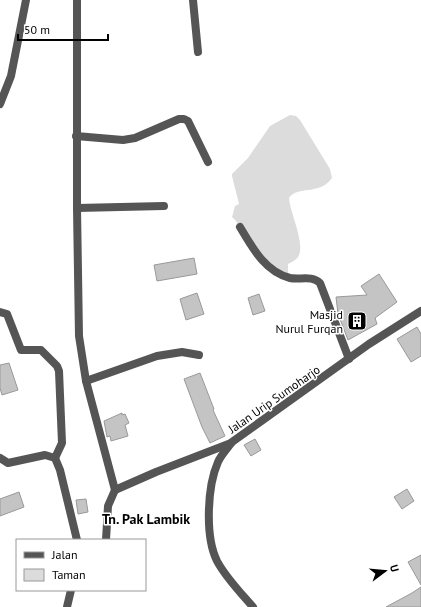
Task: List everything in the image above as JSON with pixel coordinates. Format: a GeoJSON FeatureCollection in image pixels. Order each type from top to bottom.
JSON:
{"type":"FeatureCollection","features":[{"type":"Feature","properties":{"kind":"street"},"geometry":{"type":"LineString","coordinates":[[0,104],[11,76],[26,0]]}},
{"type":"Feature","properties":{"kind":"street"},"geometry":{"type":"LineString","coordinates":[[77,0],[76,136],[79,336],[86,381],[115,490],[108,506],[106,539]]}},
{"type":"Feature","properties":{"kind":"street"},"geometry":{"type":"LineString","coordinates":[[193,0],[198,52]]}},
{"type":"Feature","properties":{"kind":"street"},"geometry":{"type":"LineString","coordinates":[[76,136],[122,140],[135,138],[179,119],[184,119],[188,121],[208,162]]}},
{"type":"Feature","properties":{"kind":"street"},"geometry":{"type":"LineString","coordinates":[[77,208],[164,206]]}},
{"type":"Feature","properties":{"kind":"street"},"geometry":{"type":"LineString","coordinates":[[240,227],[255,252],[269,266],[290,278],[312,279],[320,283],[349,359]]}},
{"type":"Feature","properties":{"kind":"street","name":"Jalan Urip Sumoharjo"},"geometry":{"type":"LineString","coordinates":[[254,607],[217,561],[214,552],[209,527],[214,475],[218,462],[232,442],[369,344],[421,311]]}},
{"type":"Feature","properties":{"kind":"street"},"geometry":{"type":"LineString","coordinates":[[0,312],[7,314],[21,350],[40,350],[59,371],[62,443],[54,458]]}},
{"type":"Feature","properties":{"kind":"street"},"geometry":{"type":"LineString","coordinates":[[86,381],[157,356],[182,352],[199,355]]}},
{"type":"Feature","properties":{"kind":"street"},"geometry":{"type":"LineString","coordinates":[[115,490],[232,442]]}},
{"type":"Feature","properties":{"kind":"street"},"geometry":{"type":"LineString","coordinates":[[0,458],[8,463],[45,455],[54,458],[60,470],[77,539]]}},
{"type":"Feature","properties":{"kind":"street"},"geometry":{"type":"LineString","coordinates":[[67,607],[72,591]]}},
{"type":"Feature","properties":{"kind":"green space"},"geometry":{"type":"Polygon","coordinates":[[[290,115],[296,116],[300,120],[330,169],[332,178],[321,187],[298,192],[289,198],[299,237],[300,251],[298,257],[288,264],[288,276],[283,274],[250,248],[236,221],[232,217],[235,206],[239,204],[232,174],[248,158],[270,126],[290,115]]]}},
{"type":"Feature","properties":{"kind":"building"},"geometry":{"type":"Polygon","coordinates":[[[194,258],[197,274],[157,281],[154,265],[194,258]]]}},
{"type":"Feature","properties":{"kind":"building"},"geometry":{"type":"Polygon","coordinates":[[[379,274],[397,302],[375,318],[377,324],[348,340],[338,314],[336,297],[367,295],[361,286],[379,274]]]}},
{"type":"Feature","properties":{"kind":"building"},"geometry":{"type":"Polygon","coordinates":[[[197,293],[204,314],[186,320],[180,299],[197,293]]]}},
{"type":"Feature","properties":{"kind":"building"},"geometry":{"type":"Polygon","coordinates":[[[259,294],[265,311],[253,315],[248,298],[259,294]]]}},
{"type":"Feature","properties":{"kind":"building"},"geometry":{"type":"Polygon","coordinates":[[[417,327],[421,334],[421,356],[411,362],[397,339],[417,327]]]}},
{"type":"Feature","properties":{"kind":"building"},"geometry":{"type":"Polygon","coordinates":[[[9,363],[18,390],[2,395],[0,388],[0,365],[9,363]]]}},
{"type":"Feature","properties":{"kind":"building"},"geometry":{"type":"Polygon","coordinates":[[[200,373],[214,409],[213,410],[225,436],[210,443],[202,427],[184,379],[200,373]]]}},
{"type":"Feature","properties":{"kind":"building"},"geometry":{"type":"Polygon","coordinates":[[[122,413],[122,415],[125,414],[129,423],[125,425],[128,436],[111,441],[110,436],[107,437],[104,421],[122,413]]]}},
{"type":"Feature","properties":{"kind":"building"},"geometry":{"type":"Polygon","coordinates":[[[255,439],[261,450],[251,456],[244,445],[255,439]]]}},
{"type":"Feature","properties":{"kind":"building"},"geometry":{"type":"Polygon","coordinates":[[[407,489],[414,501],[402,509],[394,497],[407,489]]]}},
{"type":"Feature","properties":{"kind":"building"},"geometry":{"type":"Polygon","coordinates":[[[19,492],[24,507],[0,516],[0,499],[19,492]]]}},
{"type":"Feature","properties":{"kind":"building"},"geometry":{"type":"Polygon","coordinates":[[[86,499],[88,512],[78,514],[76,500],[86,499]]]}},
{"type":"Feature","properties":{"kind":"building"},"geometry":{"type":"Polygon","coordinates":[[[421,555],[421,585],[408,562],[421,555]]]}},
{"type":"Feature","properties":{"kind":"building"},"geometry":{"type":"Polygon","coordinates":[[[421,587],[421,607],[386,607],[412,593],[421,587]]]}},
{"type":"Feature","properties":{"kind":"place","name":"Masjid Nurul Furqan"},"geometry":{"type":"Point","coordinates":[357,321]}},
{"type":"Feature","properties":{"kind":"district","name":"Tn. Pak Lambik"},"geometry":{"type":"Point","coordinates":[146,519]}}]}
